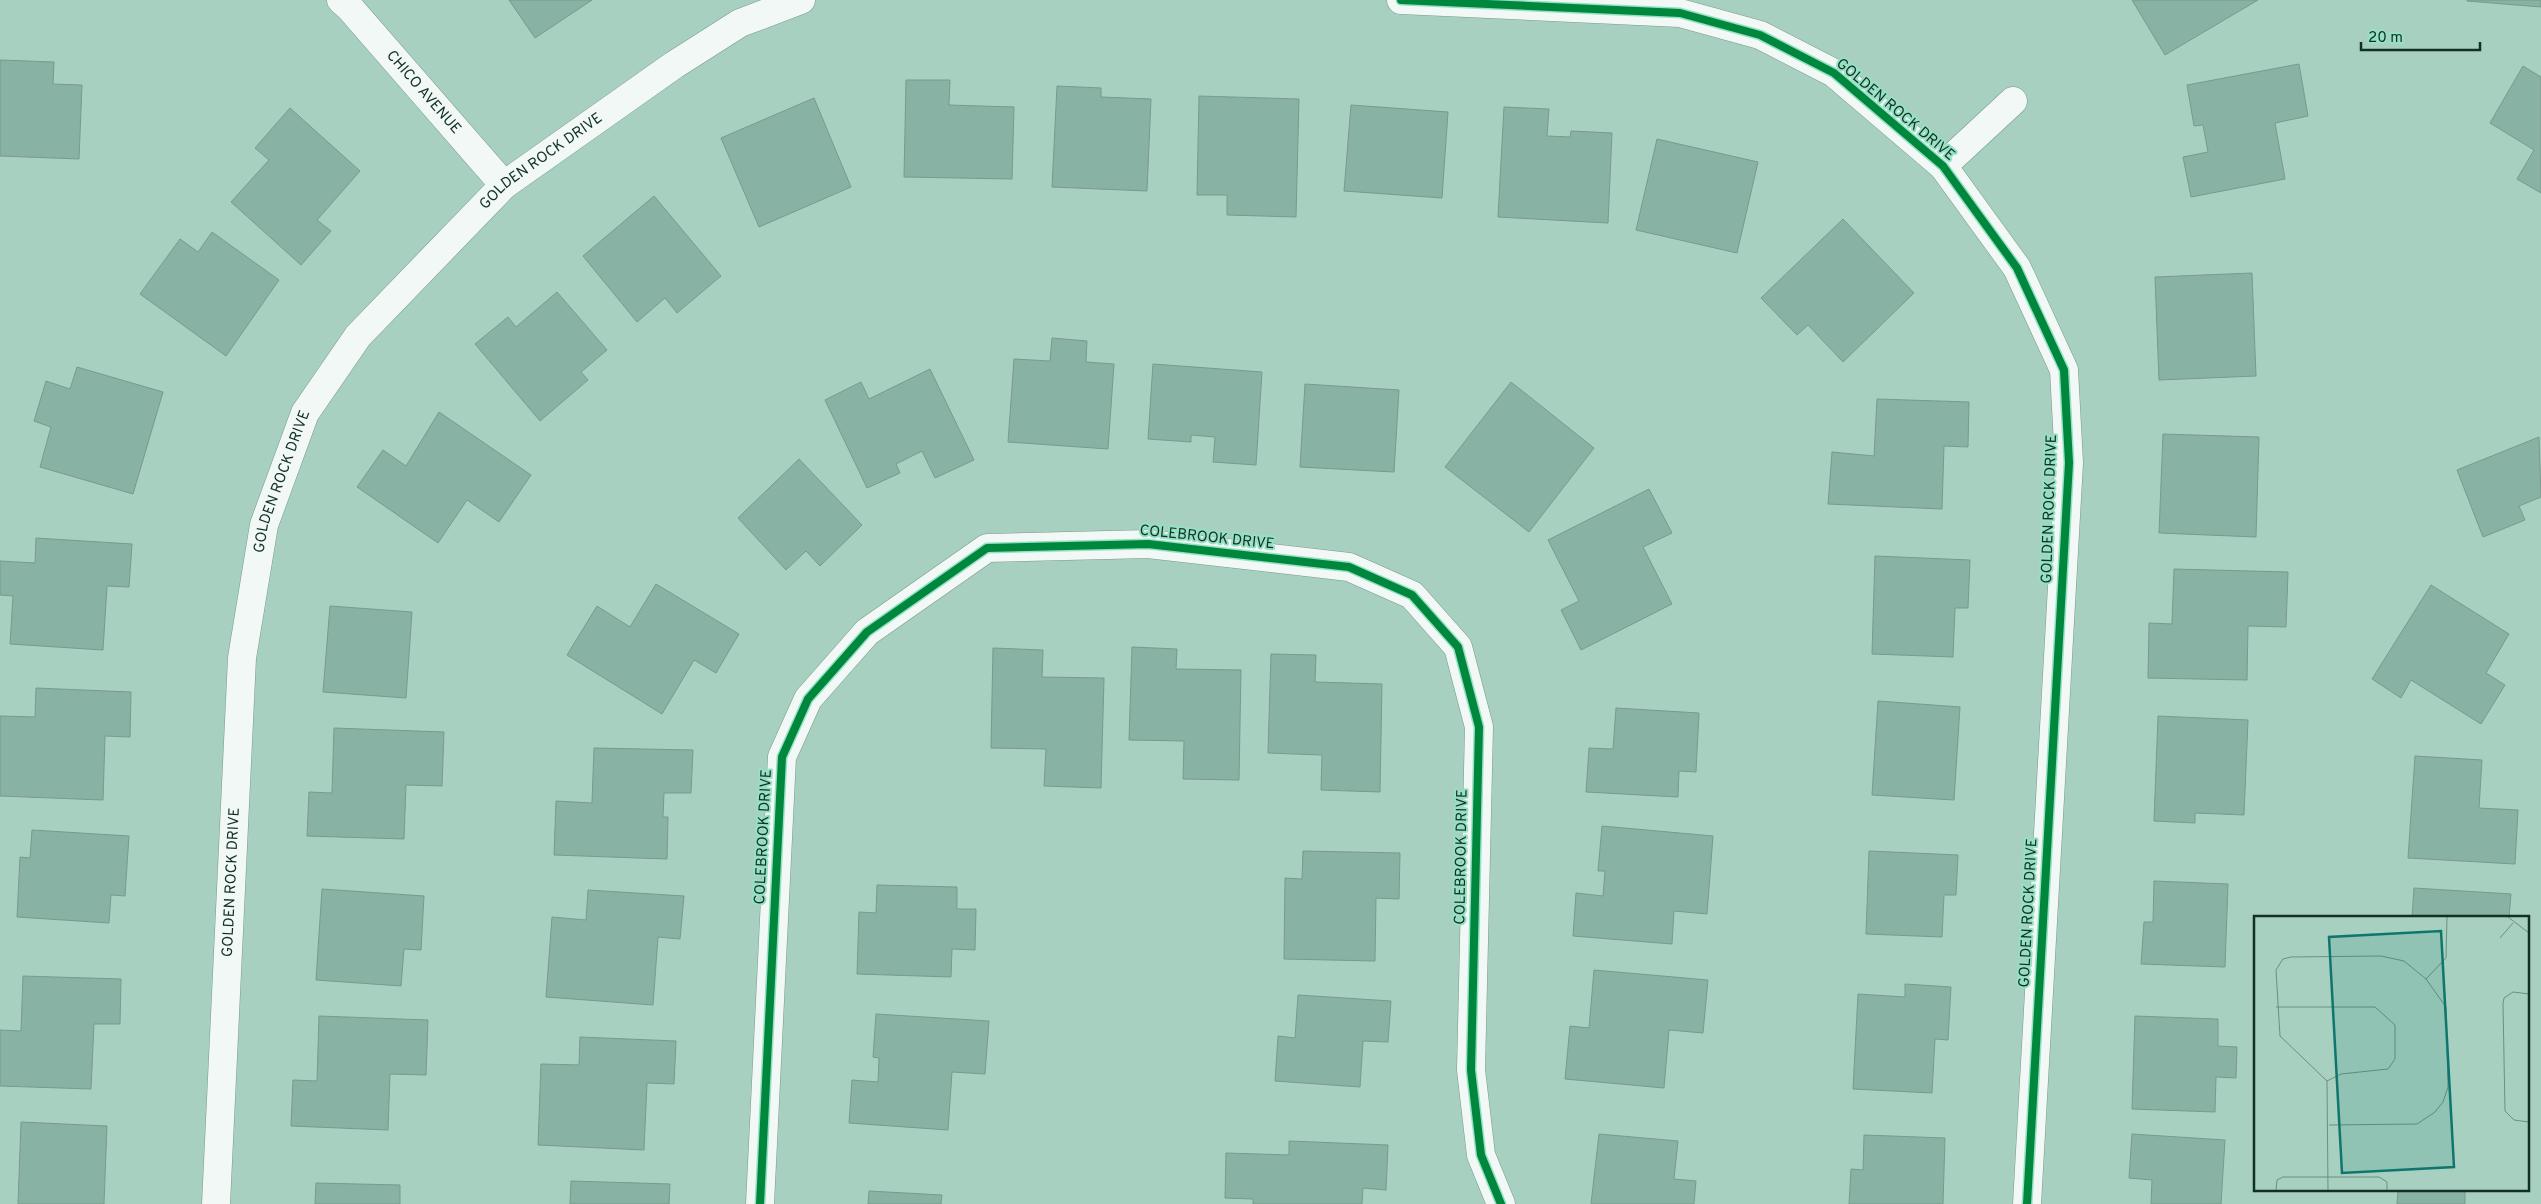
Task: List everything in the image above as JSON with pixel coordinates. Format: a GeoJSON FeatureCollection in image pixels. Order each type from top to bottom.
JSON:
{"type":"FeatureCollection","features":[{"type":"Feature","properties":{"kind":"street","name":"CHICO AVENUE"},"geometry":{"type":"LineString","coordinates":[[340,0],[350,8],[504,185]]}},
{"type":"Feature","properties":{"kind":"street","name":"GOLDEN ROCK DRIVE"},"geometry":{"type":"LineString","coordinates":[[216,1204],[242,658],[264,525],[304,413],[358,336],[504,185],[674,65],[740,23],[801,0]]}},
{"type":"Feature","properties":{"kind":"street","name":"GOLDEN ROCK DRIVE"},"geometry":{"type":"LineString","coordinates":[[1401,0],[1680,13],[1760,35],[1834,74],[1943,166],[2017,268],[2064,370],[2068,463],[2027,1204]]}},
{"type":"Feature","properties":{"kind":"street"},"geometry":{"type":"LineString","coordinates":[[1943,166],[2013,101]]}},
{"type":"Feature","properties":{"kind":"street","name":"COLEBROOK DRIVE"},"geometry":{"type":"LineString","coordinates":[[760,1204],[782,757],[808,699],[867,632],[987,548],[1148,544],[1349,567],[1412,595],[1458,647],[1479,727],[1471,1070],[1481,1155],[1501,1204]]}},
{"type":"Feature","properties":{"kind":"building"},"geometry":{"type":"Polygon","coordinates":[[[509,0],[592,0],[535,38],[509,0]]]}},
{"type":"Feature","properties":{"kind":"building"},"geometry":{"type":"Polygon","coordinates":[[[2132,0],[2258,0],[2165,55],[2132,0]]]}},
{"type":"Feature","properties":{"kind":"building"},"geometry":{"type":"Polygon","coordinates":[[[2541,0],[2541,7],[2467,1],[2541,0]]]}},
{"type":"Feature","properties":{"kind":"building"},"geometry":{"type":"Polygon","coordinates":[[[0,60],[54,62],[53,84],[82,85],[79,159],[0,156],[0,60]]]}},
{"type":"Feature","properties":{"kind":"building"},"geometry":{"type":"Polygon","coordinates":[[[2299,64],[2308,116],[2275,123],[2285,179],[2191,197],[2183,157],[2208,152],[2203,125],[2194,126],[2187,85],[2299,64]]]}},
{"type":"Feature","properties":{"kind":"building"},"geometry":{"type":"Polygon","coordinates":[[[2523,66],[2541,77],[2541,193],[2517,179],[2534,150],[2490,123],[2523,66]]]}},
{"type":"Feature","properties":{"kind":"building"},"geometry":{"type":"Polygon","coordinates":[[[906,80],[950,80],[949,105],[1014,107],[1012,179],[904,177],[906,80]]]}},
{"type":"Feature","properties":{"kind":"building"},"geometry":{"type":"Polygon","coordinates":[[[1057,86],[1101,88],[1101,97],[1151,99],[1147,191],[1052,187],[1057,86]]]}},
{"type":"Feature","properties":{"kind":"building"},"geometry":{"type":"Polygon","coordinates":[[[1199,96],[1299,99],[1296,217],[1227,215],[1227,195],[1197,195],[1199,96]]]}},
{"type":"Feature","properties":{"kind":"building"},"geometry":{"type":"Polygon","coordinates":[[[814,98],[851,187],[759,227],[721,138],[814,98]]]}},
{"type":"Feature","properties":{"kind":"building"},"geometry":{"type":"Polygon","coordinates":[[[1351,105],[1448,112],[1442,198],[1344,191],[1351,105]]]}},
{"type":"Feature","properties":{"kind":"building"},"geometry":{"type":"Polygon","coordinates":[[[1504,107],[1549,109],[1547,136],[1570,137],[1571,131],[1612,133],[1608,223],[1498,217],[1504,107]]]}},
{"type":"Feature","properties":{"kind":"building"},"geometry":{"type":"Polygon","coordinates":[[[290,108],[360,171],[317,220],[331,231],[301,265],[231,202],[269,160],[255,148],[290,108]]]}},
{"type":"Feature","properties":{"kind":"building"},"geometry":{"type":"Polygon","coordinates":[[[1657,139],[1758,162],[1737,253],[1636,230],[1657,139]]]}},
{"type":"Feature","properties":{"kind":"building"},"geometry":{"type":"Polygon","coordinates":[[[654,196],[721,276],[677,313],[665,298],[637,322],[583,256],[654,196]]]}},
{"type":"Feature","properties":{"kind":"building"},"geometry":{"type":"Polygon","coordinates":[[[1843,219],[1914,293],[1843,362],[1808,325],[1797,335],[1761,298],[1843,219]]]}},
{"type":"Feature","properties":{"kind":"building"},"geometry":{"type":"Polygon","coordinates":[[[212,232],[279,280],[226,356],[140,294],[180,239],[198,252],[212,232]]]}},
{"type":"Feature","properties":{"kind":"building"},"geometry":{"type":"Polygon","coordinates":[[[2252,273],[2256,376],[2159,380],[2155,277],[2252,273]]]}},
{"type":"Feature","properties":{"kind":"building"},"geometry":{"type":"Polygon","coordinates":[[[557,292],[607,350],[581,372],[588,380],[540,421],[475,344],[508,317],[516,327],[557,292]]]}},
{"type":"Feature","properties":{"kind":"building"},"geometry":{"type":"Polygon","coordinates":[[[1052,338],[1087,341],[1086,362],[1114,364],[1108,449],[1008,442],[1014,359],[1050,361],[1052,338]]]}},
{"type":"Feature","properties":{"kind":"building"},"geometry":{"type":"Polygon","coordinates":[[[1153,364],[1262,372],[1256,465],[1213,462],[1215,437],[1191,435],[1191,442],[1148,439],[1153,364]]]}},
{"type":"Feature","properties":{"kind":"building"},"geometry":{"type":"Polygon","coordinates":[[[77,367],[163,392],[133,494],[40,467],[51,427],[34,421],[46,381],[70,389],[77,367]]]}},
{"type":"Feature","properties":{"kind":"building"},"geometry":{"type":"Polygon","coordinates":[[[930,369],[974,460],[935,478],[922,451],[896,464],[900,473],[867,488],[825,400],[861,382],[869,399],[930,369]]]}},
{"type":"Feature","properties":{"kind":"building"},"geometry":{"type":"Polygon","coordinates":[[[1511,382],[1594,448],[1529,532],[1445,467],[1511,382]]]}},
{"type":"Feature","properties":{"kind":"building"},"geometry":{"type":"Polygon","coordinates":[[[1305,384],[1399,390],[1394,472],[1300,467],[1305,384]]]}},
{"type":"Feature","properties":{"kind":"building"},"geometry":{"type":"Polygon","coordinates":[[[1877,399],[1969,402],[1968,447],[1944,446],[1942,509],[1828,504],[1832,452],[1874,456],[1877,399]]]}},
{"type":"Feature","properties":{"kind":"building"},"geometry":{"type":"Polygon","coordinates":[[[439,412],[531,475],[499,522],[467,500],[438,543],[357,487],[383,450],[406,466],[439,412]]]}},
{"type":"Feature","properties":{"kind":"building"},"geometry":{"type":"Polygon","coordinates":[[[2163,434],[2259,437],[2256,537],[2159,533],[2163,434]]]}},
{"type":"Feature","properties":{"kind":"building"},"geometry":{"type":"Polygon","coordinates":[[[2539,437],[2541,497],[2519,506],[2525,520],[2483,537],[2457,470],[2539,437]]]}},
{"type":"Feature","properties":{"kind":"building"},"geometry":{"type":"Polygon","coordinates":[[[799,459],[862,525],[820,566],[806,551],[786,570],[738,518],[799,459]]]}},
{"type":"Feature","properties":{"kind":"building"},"geometry":{"type":"Polygon","coordinates":[[[1649,489],[1672,533],[1643,547],[1672,604],[1581,650],[1561,610],[1579,601],[1548,540],[1649,489]]]}},
{"type":"Feature","properties":{"kind":"building"},"geometry":{"type":"Polygon","coordinates":[[[36,538],[132,544],[129,587],[107,586],[103,650],[10,644],[13,596],[0,595],[0,561],[35,563],[36,538]]]}},
{"type":"Feature","properties":{"kind":"building"},"geometry":{"type":"Polygon","coordinates":[[[1875,556],[1970,560],[1968,608],[1955,608],[1953,657],[1872,654],[1875,556]]]}},
{"type":"Feature","properties":{"kind":"building"},"geometry":{"type":"Polygon","coordinates":[[[2174,569],[2288,572],[2286,627],[2248,626],[2247,680],[2148,678],[2149,623],[2172,624],[2174,569]]]}},
{"type":"Feature","properties":{"kind":"building"},"geometry":{"type":"Polygon","coordinates":[[[656,584],[739,634],[716,673],[694,660],[662,714],[567,655],[597,606],[630,627],[656,584]]]}},
{"type":"Feature","properties":{"kind":"building"},"geometry":{"type":"Polygon","coordinates":[[[2431,585],[2509,634],[2486,673],[2505,685],[2481,724],[2411,680],[2401,698],[2372,679],[2431,585]]]}},
{"type":"Feature","properties":{"kind":"building"},"geometry":{"type":"Polygon","coordinates":[[[330,606],[412,612],[406,698],[323,692],[330,606]]]}},
{"type":"Feature","properties":{"kind":"building"},"geometry":{"type":"Polygon","coordinates":[[[1132,647],[1177,649],[1176,669],[1241,670],[1239,780],[1183,779],[1184,741],[1129,740],[1132,647]]]}},
{"type":"Feature","properties":{"kind":"building"},"geometry":{"type":"Polygon","coordinates":[[[993,648],[1043,650],[1042,677],[1104,678],[1101,788],[1044,786],[1046,749],[991,748],[993,648]]]}},
{"type":"Feature","properties":{"kind":"building"},"geometry":{"type":"Polygon","coordinates":[[[1271,654],[1316,655],[1315,682],[1382,684],[1380,792],[1321,790],[1322,755],[1268,753],[1271,654]]]}},
{"type":"Feature","properties":{"kind":"building"},"geometry":{"type":"Polygon","coordinates":[[[36,688],[131,692],[130,737],[105,736],[103,800],[0,796],[0,716],[35,717],[36,688]]]}},
{"type":"Feature","properties":{"kind":"building"},"geometry":{"type":"Polygon","coordinates":[[[1878,701],[1960,707],[1954,800],[1872,795],[1878,701]]]}},
{"type":"Feature","properties":{"kind":"building"},"geometry":{"type":"Polygon","coordinates":[[[1616,708],[1699,713],[1696,772],[1679,771],[1678,797],[1586,792],[1589,748],[1613,749],[1616,708]]]}},
{"type":"Feature","properties":{"kind":"building"},"geometry":{"type":"Polygon","coordinates":[[[2158,716],[2248,720],[2244,815],[2195,813],[2195,823],[2154,821],[2158,716]]]}},
{"type":"Feature","properties":{"kind":"building"},"geometry":{"type":"Polygon","coordinates":[[[334,728],[444,732],[442,786],[406,785],[404,839],[307,836],[309,792],[332,793],[334,728]]]}},
{"type":"Feature","properties":{"kind":"building"},"geometry":{"type":"Polygon","coordinates":[[[594,748],[693,750],[691,793],[664,793],[663,817],[668,817],[667,859],[554,855],[556,801],[592,803],[594,748]]]}},
{"type":"Feature","properties":{"kind":"building"},"geometry":{"type":"Polygon","coordinates":[[[2415,756],[2482,760],[2479,808],[2518,810],[2515,864],[2408,858],[2415,756]]]}},
{"type":"Feature","properties":{"kind":"building"},"geometry":{"type":"Polygon","coordinates":[[[1602,826],[1713,836],[1707,914],[1674,911],[1672,944],[1573,936],[1576,893],[1603,896],[1605,871],[1598,871],[1602,826]]]}},
{"type":"Feature","properties":{"kind":"building"},"geometry":{"type":"Polygon","coordinates":[[[32,830],[129,836],[125,896],[111,895],[109,923],[17,917],[20,857],[30,858],[32,830]]]}},
{"type":"Feature","properties":{"kind":"building"},"geometry":{"type":"Polygon","coordinates":[[[1303,851],[1400,853],[1399,899],[1376,898],[1375,961],[1284,959],[1285,878],[1302,879],[1303,851]]]}},
{"type":"Feature","properties":{"kind":"building"},"geometry":{"type":"Polygon","coordinates":[[[1869,851],[1958,855],[1956,895],[1944,895],[1942,937],[1866,934],[1869,851]]]}},
{"type":"Feature","properties":{"kind":"building"},"geometry":{"type":"Polygon","coordinates":[[[2154,881],[2228,884],[2225,967],[2141,964],[2144,922],[2153,922],[2154,881]]]}},
{"type":"Feature","properties":{"kind":"building"},"geometry":{"type":"Polygon","coordinates":[[[877,885],[957,887],[957,909],[976,909],[975,950],[952,949],[951,977],[857,974],[859,912],[876,913],[877,885]]]}},
{"type":"Feature","properties":{"kind":"building"},"geometry":{"type":"Polygon","coordinates":[[[2414,888],[2511,894],[2509,916],[2412,916],[2414,888]]]}},
{"type":"Feature","properties":{"kind":"building"},"geometry":{"type":"Polygon","coordinates":[[[322,889],[424,896],[421,950],[404,949],[401,986],[316,980],[322,889]]]}},
{"type":"Feature","properties":{"kind":"building"},"geometry":{"type":"Polygon","coordinates":[[[588,890],[684,896],[680,939],[658,937],[653,1005],[546,997],[552,917],[586,920],[588,890]]]}},
{"type":"Feature","properties":{"kind":"building"},"geometry":{"type":"Polygon","coordinates":[[[1594,970],[1708,980],[1703,1033],[1669,1030],[1664,1088],[1565,1079],[1570,1026],[1589,1028],[1594,970]]]}},
{"type":"Feature","properties":{"kind":"building"},"geometry":{"type":"Polygon","coordinates":[[[23,976],[121,979],[120,1024],[94,1024],[91,1089],[0,1086],[0,1030],[21,1031],[23,976]]]}},
{"type":"Feature","properties":{"kind":"building"},"geometry":{"type":"Polygon","coordinates":[[[1905,984],[1951,987],[1948,1040],[1935,1039],[1932,1093],[1853,1089],[1858,994],[1905,997],[1905,984]]]}},
{"type":"Feature","properties":{"kind":"building"},"geometry":{"type":"Polygon","coordinates":[[[1298,995],[1391,1001],[1388,1042],[1363,1041],[1360,1087],[1275,1081],[1278,1036],[1295,1038],[1298,995]]]}},
{"type":"Feature","properties":{"kind":"building"},"geometry":{"type":"Polygon","coordinates":[[[876,1014],[989,1021],[985,1074],[952,1072],[948,1130],[849,1123],[852,1080],[878,1082],[879,1058],[873,1057],[876,1014]]]}},
{"type":"Feature","properties":{"kind":"building"},"geometry":{"type":"Polygon","coordinates":[[[319,1016],[428,1020],[426,1075],[390,1074],[388,1130],[291,1126],[293,1080],[317,1081],[319,1016]]]}},
{"type":"Feature","properties":{"kind":"building"},"geometry":{"type":"Polygon","coordinates":[[[2135,1016],[2218,1019],[2218,1046],[2237,1047],[2236,1078],[2216,1077],[2215,1112],[2132,1109],[2135,1016]]]}},
{"type":"Feature","properties":{"kind":"building"},"geometry":{"type":"Polygon","coordinates":[[[580,1037],[676,1041],[674,1084],[647,1083],[644,1150],[538,1145],[541,1064],[579,1065],[580,1037]]]}},
{"type":"Feature","properties":{"kind":"building"},"geometry":{"type":"Polygon","coordinates":[[[21,1122],[107,1126],[104,1204],[18,1204],[21,1122]]]}},
{"type":"Feature","properties":{"kind":"building"},"geometry":{"type":"Polygon","coordinates":[[[1599,1134],[1678,1141],[1674,1179],[1696,1181],[1694,1204],[1591,1204],[1599,1134]]]}},
{"type":"Feature","properties":{"kind":"building"},"geometry":{"type":"Polygon","coordinates":[[[2132,1134],[2225,1140],[2221,1204],[2151,1204],[2152,1180],[2129,1178],[2132,1134]]]}},
{"type":"Feature","properties":{"kind":"building"},"geometry":{"type":"Polygon","coordinates":[[[1864,1135],[1945,1138],[1943,1204],[1849,1204],[1851,1169],[1863,1170],[1864,1135]]]}},
{"type":"Feature","properties":{"kind":"building"},"geometry":{"type":"Polygon","coordinates":[[[1289,1141],[1388,1145],[1386,1190],[1363,1188],[1362,1204],[1253,1204],[1253,1199],[1225,1198],[1226,1153],[1289,1155],[1289,1141]]]}},
{"type":"Feature","properties":{"kind":"building"},"geometry":{"type":"Polygon","coordinates":[[[571,1181],[670,1184],[669,1204],[570,1204],[571,1181]]]}},
{"type":"Feature","properties":{"kind":"building"},"geometry":{"type":"Polygon","coordinates":[[[316,1183],[400,1185],[400,1204],[315,1204],[316,1183]]]}},
{"type":"Feature","properties":{"kind":"building"},"geometry":{"type":"Polygon","coordinates":[[[869,1191],[942,1195],[941,1204],[868,1204],[869,1191]]]}},
{"type":"Feature","properties":{"kind":"building"},"geometry":{"type":"Polygon","coordinates":[[[2398,1192],[2465,1192],[2465,1204],[2397,1204],[2398,1192]]]}},
{"type":"Feature","properties":{"kind":"cycle path"},"geometry":{"type":"LineString","coordinates":[[1401,0],[1680,13],[1760,35],[1834,73],[1943,166],[2017,268],[2064,370],[2069,463],[2027,1204]]}},
{"type":"Feature","properties":{"kind":"cycle path"},"geometry":{"type":"LineString","coordinates":[[760,1204],[782,757],[808,699],[867,632],[987,548],[1148,544],[1349,567],[1412,595],[1458,647],[1479,727],[1471,1070],[1481,1155],[1501,1204]]}}]}
